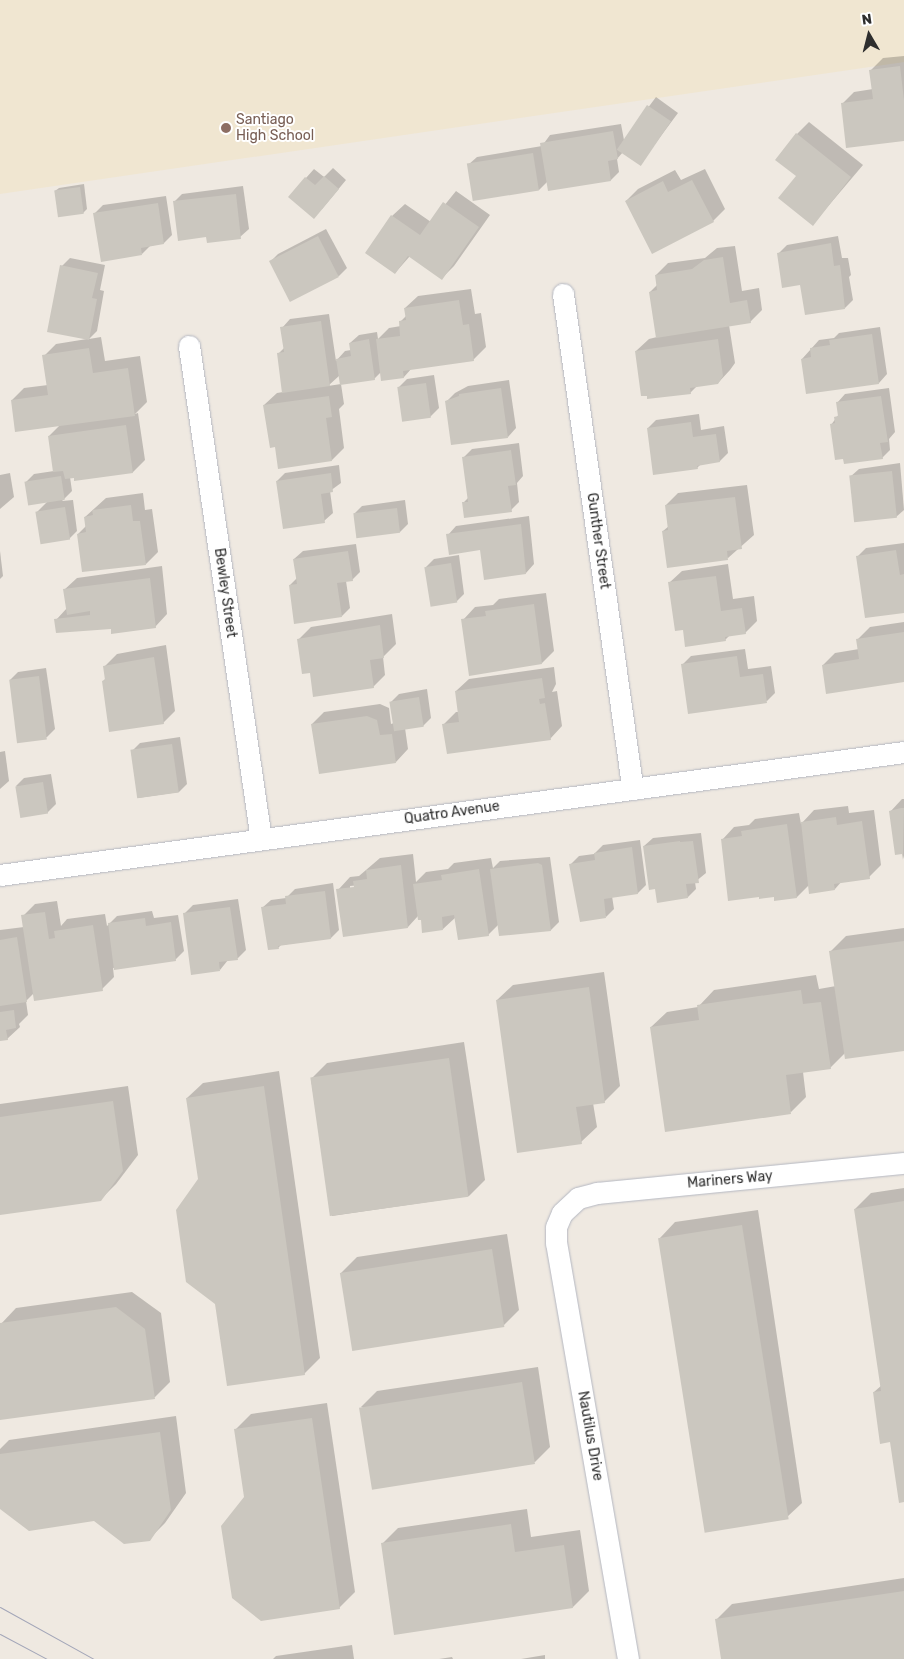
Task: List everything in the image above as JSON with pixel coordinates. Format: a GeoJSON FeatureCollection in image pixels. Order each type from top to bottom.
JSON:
{"type":"FeatureCollection","features":[{"type":"Feature","properties":{"kind":"street","name":"Gunther Street"},"geometry":{"type":"LineString","coordinates":[[563,294],[633,789]]}},
{"type":"Feature","properties":{"kind":"street","name":"Bewley Street"},"geometry":{"type":"LineString","coordinates":[[189,346],[261,839]]}},
{"type":"Feature","properties":{"kind":"street","name":"Quatro Avenue"},"geometry":{"type":"LineString","coordinates":[[0,875],[904,752]]}},
{"type":"Feature","properties":{"kind":"street","name":"Mariners Way"},"geometry":{"type":"LineString","coordinates":[[562,1213],[578,1198],[597,1193],[904,1163]]}},
{"type":"Feature","properties":{"kind":"street","name":"Nautilus Drive"},"geometry":{"type":"LineString","coordinates":[[562,1213],[556,1227],[556,1243],[628,1659]]}},
{"type":"Feature","properties":{"kind":"shaded area","name":"Santiago High School"},"geometry":{"type":"Polygon","coordinates":[[[0,0],[904,0],[904,62],[0,194],[0,0]]]}},
{"type":"Feature","properties":{"kind":"building"},"geometry":{"type":"Polygon","coordinates":[[[900,66],[904,100],[904,141],[846,148],[841,103],[873,99],[869,70],[900,66]]]}},
{"type":"Feature","properties":{"kind":"building"},"geometry":{"type":"Polygon","coordinates":[[[647,105],[671,121],[641,166],[617,150],[647,105]]]}},
{"type":"Feature","properties":{"kind":"building"},"geometry":{"type":"Polygon","coordinates":[[[613,131],[618,159],[608,161],[611,181],[548,191],[540,143],[613,131]]]}},
{"type":"Feature","properties":{"kind":"building"},"geometry":{"type":"Polygon","coordinates":[[[796,133],[851,177],[813,226],[778,198],[796,176],[775,160],[796,133]]]}},
{"type":"Feature","properties":{"kind":"building"},"geometry":{"type":"Polygon","coordinates":[[[533,153],[539,191],[473,201],[467,163],[533,153]]]}},
{"type":"Feature","properties":{"kind":"building"},"geometry":{"type":"Polygon","coordinates":[[[324,176],[339,189],[314,219],[288,197],[305,177],[315,185],[324,176]]]}},
{"type":"Feature","properties":{"kind":"building"},"geometry":{"type":"Polygon","coordinates":[[[692,180],[714,222],[652,254],[625,201],[663,181],[668,192],[692,180]]]}},
{"type":"Feature","properties":{"kind":"building"},"geometry":{"type":"Polygon","coordinates":[[[80,187],[84,214],[58,217],[54,191],[80,187]]]}},
{"type":"Feature","properties":{"kind":"building"},"geometry":{"type":"Polygon","coordinates":[[[236,194],[241,239],[207,243],[206,237],[178,241],[173,201],[236,194]]]}},
{"type":"Feature","properties":{"kind":"building"},"geometry":{"type":"Polygon","coordinates":[[[443,202],[479,227],[442,280],[408,256],[395,274],[365,253],[391,215],[420,235],[443,202]]]}},
{"type":"Feature","properties":{"kind":"building"},"geometry":{"type":"Polygon","coordinates":[[[158,203],[164,244],[141,248],[142,255],[101,262],[93,213],[158,203]]]}},
{"type":"Feature","properties":{"kind":"building"},"geometry":{"type":"Polygon","coordinates":[[[318,236],[339,277],[290,302],[269,261],[318,236]]]}},
{"type":"Feature","properties":{"kind":"building"},"geometry":{"type":"Polygon","coordinates":[[[831,243],[834,266],[840,265],[845,309],[805,315],[800,285],[782,288],[777,253],[831,243]]]}},
{"type":"Feature","properties":{"kind":"building"},"geometry":{"type":"Polygon","coordinates":[[[723,257],[730,303],[747,300],[751,323],[656,338],[649,292],[657,290],[655,275],[692,269],[704,260],[723,257]]]}},
{"type":"Feature","properties":{"kind":"building"},"geometry":{"type":"Polygon","coordinates":[[[60,265],[98,273],[92,298],[97,299],[89,340],[47,332],[60,265]]]}},
{"type":"Feature","properties":{"kind":"building"},"geometry":{"type":"Polygon","coordinates":[[[459,300],[463,325],[469,324],[474,361],[403,371],[404,378],[381,381],[376,339],[400,336],[399,321],[406,320],[404,308],[459,300]]]}},
{"type":"Feature","properties":{"kind":"building"},"geometry":{"type":"Polygon","coordinates":[[[321,321],[330,386],[282,393],[277,353],[284,352],[280,327],[321,321]]]}},
{"type":"Feature","properties":{"kind":"building"},"geometry":{"type":"Polygon","coordinates":[[[872,334],[879,384],[806,394],[801,359],[811,357],[810,348],[830,345],[829,340],[872,334]]]}},
{"type":"Feature","properties":{"kind":"building"},"geometry":{"type":"Polygon","coordinates":[[[369,339],[375,380],[340,385],[336,359],[351,356],[349,343],[369,339]]]}},
{"type":"Feature","properties":{"kind":"building"},"geometry":{"type":"Polygon","coordinates":[[[718,339],[723,376],[718,384],[690,388],[691,394],[647,399],[647,396],[641,396],[635,351],[718,339]]]}},
{"type":"Feature","properties":{"kind":"building"},"geometry":{"type":"Polygon","coordinates":[[[89,348],[93,373],[128,368],[135,416],[15,432],[11,400],[48,395],[42,355],[89,348]]]}},
{"type":"Feature","properties":{"kind":"building"},"geometry":{"type":"Polygon","coordinates":[[[426,383],[431,418],[402,422],[397,387],[426,383]]]}},
{"type":"Feature","properties":{"kind":"building"},"geometry":{"type":"Polygon","coordinates":[[[501,388],[508,438],[451,445],[445,401],[459,396],[459,394],[501,388]]]}},
{"type":"Feature","properties":{"kind":"building"},"geometry":{"type":"Polygon","coordinates":[[[329,396],[332,417],[326,418],[332,461],[278,469],[275,447],[270,448],[263,405],[329,396]]]}},
{"type":"Feature","properties":{"kind":"building"},"geometry":{"type":"Polygon","coordinates":[[[881,396],[888,442],[880,443],[883,459],[844,464],[843,459],[835,460],[830,424],[835,423],[834,417],[838,416],[836,402],[881,396]]]}},
{"type":"Feature","properties":{"kind":"building"},"geometry":{"type":"Polygon","coordinates":[[[691,422],[693,437],[716,434],[720,462],[697,466],[698,469],[653,475],[647,428],[691,422]]]}},
{"type":"Feature","properties":{"kind":"building"},"geometry":{"type":"Polygon","coordinates":[[[126,425],[133,473],[74,481],[74,478],[65,479],[63,471],[53,472],[48,436],[126,425]]]}},
{"type":"Feature","properties":{"kind":"building"},"geometry":{"type":"Polygon","coordinates":[[[511,450],[516,485],[508,486],[512,512],[464,518],[462,502],[468,502],[462,457],[511,450]]]}},
{"type":"Feature","properties":{"kind":"building"},"geometry":{"type":"Polygon","coordinates":[[[892,471],[897,518],[854,522],[849,475],[892,471]]]}},
{"type":"Feature","properties":{"kind":"building"},"geometry":{"type":"Polygon","coordinates":[[[331,473],[333,492],[321,494],[325,523],[283,529],[276,481],[331,473]]]}},
{"type":"Feature","properties":{"kind":"building"},"geometry":{"type":"Polygon","coordinates":[[[61,476],[65,500],[28,505],[24,482],[61,476]]]}},
{"type":"Feature","properties":{"kind":"building"},"geometry":{"type":"Polygon","coordinates":[[[735,497],[742,549],[727,551],[728,560],[667,568],[662,531],[668,530],[665,505],[735,497]]]}},
{"type":"Feature","properties":{"kind":"building"},"geometry":{"type":"Polygon","coordinates":[[[131,505],[133,521],[140,521],[146,565],[82,572],[77,534],[86,532],[84,517],[93,515],[92,510],[131,505]]]}},
{"type":"Feature","properties":{"kind":"building"},"geometry":{"type":"Polygon","coordinates":[[[65,507],[70,540],[41,544],[35,512],[65,507]]]}},
{"type":"Feature","properties":{"kind":"building"},"geometry":{"type":"Polygon","coordinates":[[[397,508],[400,533],[356,538],[353,513],[397,508]]]}},
{"type":"Feature","properties":{"kind":"building"},"geometry":{"type":"Polygon","coordinates":[[[521,524],[526,574],[484,580],[480,550],[449,555],[446,534],[521,524]]]}},
{"type":"Feature","properties":{"kind":"building"},"geometry":{"type":"Polygon","coordinates":[[[896,550],[900,575],[904,574],[904,613],[865,618],[856,556],[896,550]]]}},
{"type":"Feature","properties":{"kind":"building"},"geometry":{"type":"Polygon","coordinates":[[[348,551],[353,581],[337,583],[342,617],[294,624],[289,585],[297,584],[293,559],[348,551]]]}},
{"type":"Feature","properties":{"kind":"building"},"geometry":{"type":"Polygon","coordinates":[[[451,563],[457,603],[431,607],[424,567],[451,563]]]}},
{"type":"Feature","properties":{"kind":"building"},"geometry":{"type":"Polygon","coordinates":[[[716,576],[721,611],[742,608],[746,634],[725,637],[726,641],[685,647],[683,630],[675,631],[668,582],[716,576]]]}},
{"type":"Feature","properties":{"kind":"building"},"geometry":{"type":"Polygon","coordinates":[[[150,578],[156,628],[111,634],[111,629],[56,633],[54,619],[90,615],[90,611],[67,615],[63,589],[150,578]]]}},
{"type":"Feature","properties":{"kind":"building"},"geometry":{"type":"Polygon","coordinates":[[[534,604],[542,664],[469,676],[461,619],[486,616],[485,611],[534,604]]]}},
{"type":"Feature","properties":{"kind":"building"},"geometry":{"type":"Polygon","coordinates":[[[380,625],[384,658],[370,660],[374,688],[313,697],[310,673],[302,674],[297,639],[380,625]]]}},
{"type":"Feature","properties":{"kind":"building"},"geometry":{"type":"Polygon","coordinates":[[[904,632],[904,682],[826,694],[822,665],[859,659],[856,639],[904,632]]]}},
{"type":"Feature","properties":{"kind":"building"},"geometry":{"type":"Polygon","coordinates":[[[737,656],[740,677],[763,674],[767,703],[688,714],[681,664],[737,656]]]}},
{"type":"Feature","properties":{"kind":"building"},"geometry":{"type":"Polygon","coordinates":[[[154,657],[164,724],[109,732],[102,681],[105,680],[103,666],[154,657]]]}},
{"type":"Feature","properties":{"kind":"building"},"geometry":{"type":"Polygon","coordinates":[[[39,676],[47,740],[17,743],[9,680],[39,676]]]}},
{"type":"Feature","properties":{"kind":"building"},"geometry":{"type":"Polygon","coordinates":[[[542,678],[545,698],[539,699],[540,704],[545,703],[551,740],[447,754],[442,724],[459,722],[455,691],[542,678]]]}},
{"type":"Feature","properties":{"kind":"building"},"geometry":{"type":"Polygon","coordinates":[[[419,697],[424,727],[394,731],[389,702],[419,697]]]}},
{"type":"Feature","properties":{"kind":"building"},"geometry":{"type":"Polygon","coordinates":[[[367,716],[377,720],[380,735],[392,734],[396,763],[319,774],[311,724],[367,716]]]}},
{"type":"Feature","properties":{"kind":"building"},"geometry":{"type":"Polygon","coordinates":[[[172,744],[179,793],[137,798],[130,750],[172,744]]]}},
{"type":"Feature","properties":{"kind":"building"},"geometry":{"type":"Polygon","coordinates":[[[43,782],[48,814],[20,818],[15,786],[43,782]]]}},
{"type":"Feature","properties":{"kind":"building"},"geometry":{"type":"Polygon","coordinates":[[[904,808],[903,860],[902,854],[895,855],[889,811],[904,808]]]}},
{"type":"Feature","properties":{"kind":"building"},"geometry":{"type":"Polygon","coordinates":[[[836,817],[837,825],[862,821],[870,879],[834,884],[835,890],[809,894],[801,822],[836,817]]]}},
{"type":"Feature","properties":{"kind":"building"},"geometry":{"type":"Polygon","coordinates":[[[787,824],[797,898],[774,901],[774,897],[759,899],[759,897],[728,901],[721,839],[742,836],[741,831],[787,824]]]}},
{"type":"Feature","properties":{"kind":"building"},"geometry":{"type":"Polygon","coordinates":[[[693,841],[699,883],[686,884],[688,898],[657,903],[655,889],[649,890],[643,846],[693,841]]]}},
{"type":"Feature","properties":{"kind":"building"},"geometry":{"type":"Polygon","coordinates":[[[632,847],[638,894],[604,899],[606,918],[580,922],[569,864],[595,860],[594,853],[632,847]]]}},
{"type":"Feature","properties":{"kind":"building"},"geometry":{"type":"Polygon","coordinates":[[[538,863],[542,865],[551,931],[499,936],[490,869],[538,863]]]}},
{"type":"Feature","properties":{"kind":"building"},"geometry":{"type":"Polygon","coordinates":[[[401,865],[408,928],[343,937],[336,889],[354,887],[353,881],[367,879],[366,870],[401,865]]]}},
{"type":"Feature","properties":{"kind":"building"},"geometry":{"type":"Polygon","coordinates":[[[479,869],[489,936],[458,940],[454,915],[442,917],[443,930],[422,933],[421,920],[418,920],[413,884],[442,880],[441,875],[479,869]]]}},
{"type":"Feature","properties":{"kind":"building"},"geometry":{"type":"Polygon","coordinates":[[[325,891],[331,939],[278,946],[279,949],[268,950],[261,907],[286,904],[285,896],[325,891]]]}},
{"type":"Feature","properties":{"kind":"building"},"geometry":{"type":"Polygon","coordinates":[[[230,907],[238,960],[219,962],[220,971],[191,975],[183,913],[230,907]]]}},
{"type":"Feature","properties":{"kind":"building"},"geometry":{"type":"Polygon","coordinates":[[[45,912],[49,939],[55,938],[54,931],[93,925],[103,991],[34,1001],[21,915],[45,912]]]}},
{"type":"Feature","properties":{"kind":"building"},"geometry":{"type":"Polygon","coordinates":[[[145,918],[146,926],[171,922],[176,961],[114,970],[108,923],[145,918]]]}},
{"type":"Feature","properties":{"kind":"building"},"geometry":{"type":"Polygon","coordinates":[[[17,937],[27,1002],[0,1006],[0,940],[17,937]]]}},
{"type":"Feature","properties":{"kind":"building"},"geometry":{"type":"Polygon","coordinates":[[[904,941],[904,1051],[845,1059],[829,951],[904,941]]]}},
{"type":"Feature","properties":{"kind":"building"},"geometry":{"type":"Polygon","coordinates":[[[589,987],[605,1103],[576,1107],[582,1144],[517,1153],[496,1000],[589,987]]]}},
{"type":"Feature","properties":{"kind":"building"},"geometry":{"type":"Polygon","coordinates":[[[801,990],[803,1004],[821,1002],[831,1069],[786,1075],[791,1114],[665,1132],[650,1027],[699,1020],[697,1005],[801,990]]]}},
{"type":"Feature","properties":{"kind":"building"},"geometry":{"type":"Polygon","coordinates":[[[14,1010],[16,1028],[6,1030],[8,1040],[0,1041],[0,1012],[14,1010]]]}},
{"type":"Feature","properties":{"kind":"building"},"geometry":{"type":"Polygon","coordinates":[[[449,1058],[468,1197],[330,1216],[310,1077],[449,1058]]]}},
{"type":"Feature","properties":{"kind":"building"},"geometry":{"type":"Polygon","coordinates":[[[264,1086],[305,1375],[227,1386],[215,1304],[186,1282],[176,1210],[198,1179],[186,1098],[264,1086]]]}},
{"type":"Feature","properties":{"kind":"building"},"geometry":{"type":"Polygon","coordinates":[[[113,1101],[123,1171],[101,1201],[0,1215],[0,1117],[113,1101]]]}},
{"type":"Feature","properties":{"kind":"building"},"geometry":{"type":"Polygon","coordinates":[[[904,1201],[904,1502],[899,1503],[890,1442],[880,1444],[873,1392],[881,1391],[854,1209],[904,1201]]]}},
{"type":"Feature","properties":{"kind":"building"},"geometry":{"type":"Polygon","coordinates":[[[742,1225],[789,1519],[705,1533],[658,1238],[742,1225]]]}},
{"type":"Feature","properties":{"kind":"building"},"geometry":{"type":"Polygon","coordinates":[[[492,1249],[504,1327],[352,1351],[340,1273],[492,1249]]]}},
{"type":"Feature","properties":{"kind":"building"},"geometry":{"type":"Polygon","coordinates":[[[116,1307],[145,1329],[155,1399],[0,1420],[0,1323],[116,1307]]]}},
{"type":"Feature","properties":{"kind":"building"},"geometry":{"type":"Polygon","coordinates":[[[522,1382],[535,1464],[372,1490],[359,1408],[522,1382]]]}},
{"type":"Feature","properties":{"kind":"building"},"geometry":{"type":"Polygon","coordinates":[[[312,1418],[340,1609],[261,1621],[232,1598],[221,1526],[244,1497],[234,1429],[312,1418]]]}},
{"type":"Feature","properties":{"kind":"building"},"geometry":{"type":"Polygon","coordinates":[[[160,1432],[171,1510],[150,1541],[124,1544],[94,1521],[29,1531],[0,1509],[0,1454],[160,1432]]]}},
{"type":"Feature","properties":{"kind":"building"},"geometry":{"type":"Polygon","coordinates":[[[511,1524],[515,1552],[564,1545],[573,1608],[394,1635],[381,1543],[511,1524]]]}},
{"type":"Feature","properties":{"kind":"building"},"geometry":{"type":"Polygon","coordinates":[[[904,1591],[904,1659],[721,1659],[715,1619],[904,1591]]]}},
{"type":"Feature","properties":{"kind":"tram line"},"geometry":{"type":"LineString","coordinates":[[0,1607],[94,1659]]}},
{"type":"Feature","properties":{"kind":"tram line"},"geometry":{"type":"LineString","coordinates":[[0,1634],[47,1659]]}},
{"type":"Feature","properties":{"kind":"place","name":"Santiago High School"},"geometry":{"type":"Point","coordinates":[226,128]}}]}
